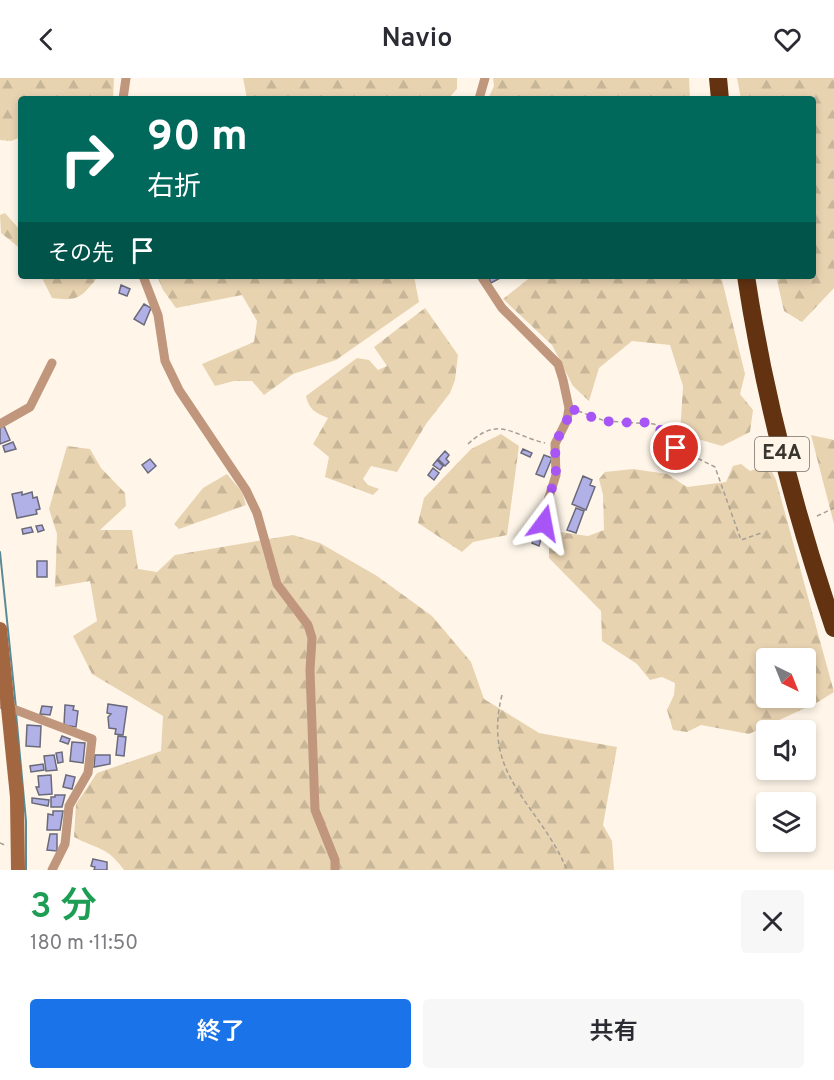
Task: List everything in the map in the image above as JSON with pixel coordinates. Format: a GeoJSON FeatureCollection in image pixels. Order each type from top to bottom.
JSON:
{"type":"FeatureCollection","features":[{"type":"Feature","properties":{"kind":"highway"},"geometry":{"type":"LineString","coordinates":[[718,78],[720,96]]}},
{"type":"Feature","properties":{"kind":"highway","name":"E4A"},"geometry":{"type":"LineString","coordinates":[[747,279],[785,467],[811,559],[834,628]]}},
{"type":"Feature","properties":{"kind":"street"},"geometry":{"type":"LineString","coordinates":[[123,96],[126,78]]}},
{"type":"Feature","properties":{"kind":"street"},"geometry":{"type":"LineString","coordinates":[[480,96],[485,78]]}},
{"type":"Feature","properties":{"kind":"street"},"geometry":{"type":"LineString","coordinates":[[144,279],[158,315],[165,361],[179,390],[246,490],[257,513],[277,584],[308,625],[312,638],[310,670],[315,810],[335,860],[335,870]]}},
{"type":"Feature","properties":{"kind":"street"},"geometry":{"type":"LineString","coordinates":[[483,279],[502,308],[558,364],[569,408],[567,420],[555,444],[556,475],[543,516],[544,523],[550,526]]}},
{"type":"Feature","properties":{"kind":"street"},"geometry":{"type":"LineString","coordinates":[[0,424],[26,412],[52,363]]}},
{"type":"Feature","properties":{"kind":"street"},"geometry":{"type":"LineString","coordinates":[[0,629],[4,706],[17,797],[18,870]]}},
{"type":"Feature","properties":{"kind":"street"},"geometry":{"type":"LineString","coordinates":[[4,706],[92,739],[88,773],[69,806],[65,844],[52,870]]}},
{"type":"Feature","properties":{"kind":"path"},"geometry":{"type":"LineString","coordinates":[[569,408],[605,421],[642,422],[661,428],[676,448],[715,466],[741,540],[761,533]]}},
{"type":"Feature","properties":{"kind":"path"},"geometry":{"type":"LineString","coordinates":[[468,444],[486,431],[501,426],[542,443],[555,444]]}},
{"type":"Feature","properties":{"kind":"path"},"geometry":{"type":"LineString","coordinates":[[817,516],[834,508]]}},
{"type":"Feature","properties":{"kind":"path"},"geometry":{"type":"LineString","coordinates":[[502,695],[496,719],[496,734],[512,785],[552,839],[567,870]]}},
{"type":"Feature","properties":{"kind":"green space"},"geometry":{"type":"Polygon","coordinates":[[[0,78],[114,78],[113,96],[18,96],[18,138],[11,141],[0,140],[0,78]]]}},
{"type":"Feature","properties":{"kind":"green space"},"geometry":{"type":"Polygon","coordinates":[[[243,78],[457,78],[457,89],[451,96],[246,96],[243,78]]]}},
{"type":"Feature","properties":{"kind":"green space"},"geometry":{"type":"Polygon","coordinates":[[[493,78],[689,78],[690,96],[489,96],[494,86],[493,78]]]}},
{"type":"Feature","properties":{"kind":"green space"},"geometry":{"type":"Polygon","coordinates":[[[737,78],[834,78],[834,288],[802,322],[784,311],[777,279],[816,279],[816,96],[740,96],[737,78]]]}},
{"type":"Feature","properties":{"kind":"green space"},"geometry":{"type":"Polygon","coordinates":[[[5,213],[18,228],[18,247],[1,233],[0,215],[5,213]]]}},
{"type":"Feature","properties":{"kind":"green space"},"geometry":{"type":"Polygon","coordinates":[[[42,279],[96,279],[80,296],[69,299],[52,298],[42,279]]]}},
{"type":"Feature","properties":{"kind":"green space"},"geometry":{"type":"Polygon","coordinates":[[[158,279],[415,279],[419,302],[336,360],[293,374],[264,395],[252,381],[234,381],[215,386],[202,364],[254,342],[257,321],[242,295],[176,308],[158,279]]]}},
{"type":"Feature","properties":{"kind":"green space"},"geometry":{"type":"Polygon","coordinates":[[[528,279],[722,279],[745,374],[740,394],[753,410],[750,432],[722,446],[680,434],[683,386],[670,345],[632,341],[599,368],[589,401],[573,386],[552,345],[503,299],[528,279]]]}},
{"type":"Feature","properties":{"kind":"green space"},"geometry":{"type":"Polygon","coordinates":[[[425,308],[458,355],[455,380],[450,393],[426,424],[397,472],[371,466],[363,479],[368,485],[379,489],[373,495],[325,477],[329,457],[313,444],[328,418],[309,405],[306,396],[357,358],[369,360],[378,370],[387,366],[374,347],[425,308]]]}},
{"type":"Feature","properties":{"kind":"green space"},"geometry":{"type":"Polygon","coordinates":[[[501,434],[519,446],[507,535],[473,542],[462,552],[418,523],[424,498],[471,449],[501,434]]]}},
{"type":"Feature","properties":{"kind":"green space"},"geometry":{"type":"Polygon","coordinates":[[[811,435],[834,440],[834,524],[811,435]]]}},
{"type":"Feature","properties":{"kind":"green space"},"geometry":{"type":"Polygon","coordinates":[[[67,446],[90,449],[101,468],[125,493],[126,506],[100,530],[132,530],[138,569],[157,572],[175,555],[293,535],[320,543],[377,576],[432,616],[471,662],[484,699],[539,733],[617,747],[603,825],[612,841],[614,870],[124,870],[107,852],[74,837],[76,804],[97,773],[161,751],[163,716],[92,674],[73,636],[97,621],[90,581],[55,587],[57,534],[49,509],[67,446]]]}},
{"type":"Feature","properties":{"kind":"green space"},"geometry":{"type":"Polygon","coordinates":[[[741,464],[750,471],[769,465],[776,480],[834,692],[816,703],[816,648],[756,648],[756,708],[805,708],[779,720],[756,720],[756,731],[749,734],[701,725],[687,732],[673,730],[667,710],[674,695],[675,683],[662,677],[650,680],[637,664],[602,641],[601,611],[549,558],[549,540],[552,531],[588,536],[604,530],[603,495],[599,479],[605,472],[633,469],[667,474],[687,487],[726,482],[733,466],[741,464]]]}},
{"type":"Feature","properties":{"kind":"green space"},"geometry":{"type":"Polygon","coordinates":[[[227,474],[242,492],[246,505],[179,529],[174,524],[203,488],[227,474]]]}},
{"type":"Feature","properties":{"kind":"building"},"geometry":{"type":"Polygon","coordinates":[[[121,285],[130,289],[127,296],[119,293],[121,285]]]}},
{"type":"Feature","properties":{"kind":"building"},"geometry":{"type":"Polygon","coordinates":[[[144,304],[151,308],[144,325],[134,319],[144,304]]]}},
{"type":"Feature","properties":{"kind":"building"},"geometry":{"type":"Polygon","coordinates":[[[4,426],[10,440],[0,444],[0,428],[4,426]]]}},
{"type":"Feature","properties":{"kind":"building"},"geometry":{"type":"Polygon","coordinates":[[[13,442],[16,449],[5,452],[3,446],[13,442]]]}},
{"type":"Feature","properties":{"kind":"building"},"geometry":{"type":"Polygon","coordinates":[[[523,449],[532,453],[530,457],[521,453],[523,449]]]}},
{"type":"Feature","properties":{"kind":"building"},"geometry":{"type":"Polygon","coordinates":[[[445,451],[449,455],[446,459],[449,462],[445,466],[438,459],[445,451]]]}},
{"type":"Feature","properties":{"kind":"building"},"geometry":{"type":"Polygon","coordinates":[[[544,455],[552,458],[544,477],[536,474],[544,455]]]}},
{"type":"Feature","properties":{"kind":"building"},"geometry":{"type":"Polygon","coordinates":[[[150,459],[156,466],[148,473],[142,465],[150,459]]]}},
{"type":"Feature","properties":{"kind":"building"},"geometry":{"type":"Polygon","coordinates":[[[437,460],[443,466],[440,470],[433,465],[437,460]]]}},
{"type":"Feature","properties":{"kind":"building"},"geometry":{"type":"Polygon","coordinates":[[[433,468],[439,473],[434,480],[428,475],[433,468]]]}},
{"type":"Feature","properties":{"kind":"building"},"geometry":{"type":"Polygon","coordinates":[[[583,476],[592,480],[590,485],[595,487],[586,510],[572,504],[583,476]]]}},
{"type":"Feature","properties":{"kind":"building"},"geometry":{"type":"Polygon","coordinates":[[[22,492],[22,495],[32,492],[33,498],[37,497],[40,509],[36,510],[37,514],[17,518],[12,494],[22,492]]]}},
{"type":"Feature","properties":{"kind":"building"},"geometry":{"type":"Polygon","coordinates":[[[576,508],[584,511],[576,533],[567,530],[576,508]]]}},
{"type":"Feature","properties":{"kind":"building"},"geometry":{"type":"Polygon","coordinates":[[[42,525],[44,530],[38,532],[36,526],[42,525]]]}},
{"type":"Feature","properties":{"kind":"building"},"geometry":{"type":"Polygon","coordinates":[[[31,527],[33,532],[23,534],[22,529],[31,527]]]}},
{"type":"Feature","properties":{"kind":"building"},"geometry":{"type":"Polygon","coordinates":[[[535,536],[541,539],[539,546],[532,543],[535,536]]]}},
{"type":"Feature","properties":{"kind":"building"},"geometry":{"type":"Polygon","coordinates":[[[37,561],[47,561],[47,577],[37,577],[37,561]]]}},
{"type":"Feature","properties":{"kind":"building"},"geometry":{"type":"Polygon","coordinates":[[[108,704],[127,707],[123,735],[115,734],[116,729],[109,728],[108,717],[111,714],[107,713],[108,704]]]}},
{"type":"Feature","properties":{"kind":"building"},"geometry":{"type":"Polygon","coordinates":[[[65,705],[74,706],[73,710],[78,711],[76,727],[64,725],[65,705]]]}},
{"type":"Feature","properties":{"kind":"building"},"geometry":{"type":"Polygon","coordinates":[[[42,706],[52,707],[50,715],[40,714],[42,706]]]}},
{"type":"Feature","properties":{"kind":"building"},"geometry":{"type":"Polygon","coordinates":[[[27,725],[41,726],[40,747],[26,746],[27,725]]]}},
{"type":"Feature","properties":{"kind":"building"},"geometry":{"type":"Polygon","coordinates":[[[62,736],[70,739],[68,744],[60,741],[62,736]]]}},
{"type":"Feature","properties":{"kind":"building"},"geometry":{"type":"Polygon","coordinates":[[[118,736],[126,737],[124,756],[116,755],[118,736]]]}},
{"type":"Feature","properties":{"kind":"building"},"geometry":{"type":"Polygon","coordinates":[[[72,742],[85,743],[83,763],[70,761],[72,742]]]}},
{"type":"Feature","properties":{"kind":"building"},"geometry":{"type":"Polygon","coordinates":[[[62,752],[63,762],[58,763],[56,753],[62,752]]]}},
{"type":"Feature","properties":{"kind":"building"},"geometry":{"type":"Polygon","coordinates":[[[54,755],[57,770],[46,771],[44,756],[54,755]]]}},
{"type":"Feature","properties":{"kind":"building"},"geometry":{"type":"Polygon","coordinates":[[[95,755],[110,755],[110,764],[94,767],[95,755]]]}},
{"type":"Feature","properties":{"kind":"building"},"geometry":{"type":"Polygon","coordinates":[[[43,764],[44,770],[31,772],[30,766],[43,764]]]}},
{"type":"Feature","properties":{"kind":"building"},"geometry":{"type":"Polygon","coordinates":[[[51,775],[52,794],[39,795],[36,787],[39,787],[38,776],[51,775]]]}},
{"type":"Feature","properties":{"kind":"building"},"geometry":{"type":"Polygon","coordinates":[[[66,775],[75,777],[72,789],[63,787],[66,775]]]}},
{"type":"Feature","properties":{"kind":"building"},"geometry":{"type":"Polygon","coordinates":[[[65,795],[62,807],[51,807],[51,797],[65,795]]]}},
{"type":"Feature","properties":{"kind":"building"},"geometry":{"type":"Polygon","coordinates":[[[32,798],[49,800],[48,806],[32,803],[32,798]]]}},
{"type":"Feature","properties":{"kind":"building"},"geometry":{"type":"Polygon","coordinates":[[[53,811],[63,811],[60,830],[47,830],[48,814],[53,815],[53,811]]]}},
{"type":"Feature","properties":{"kind":"building"},"geometry":{"type":"Polygon","coordinates":[[[50,834],[57,834],[57,851],[47,850],[50,834]]]}},
{"type":"Feature","properties":{"kind":"building"},"geometry":{"type":"Polygon","coordinates":[[[93,859],[107,862],[107,870],[94,870],[95,867],[91,866],[93,859]]]}},
{"type":"Feature","properties":{"kind":"waterway"},"geometry":{"type":"LineString","coordinates":[[0,552],[16,708]]}},
{"type":"Feature","properties":{"kind":"waterway"},"geometry":{"type":"LineString","coordinates":[[16,713],[26,821],[26,870]]}},
{"type":"Feature","properties":{"kind":"route"},"geometry":{"type":"LineString","coordinates":[[544,523],[543,516],[556,475],[555,444],[567,420],[569,408],[605,421],[654,424],[661,428],[676,448]]}}]}
